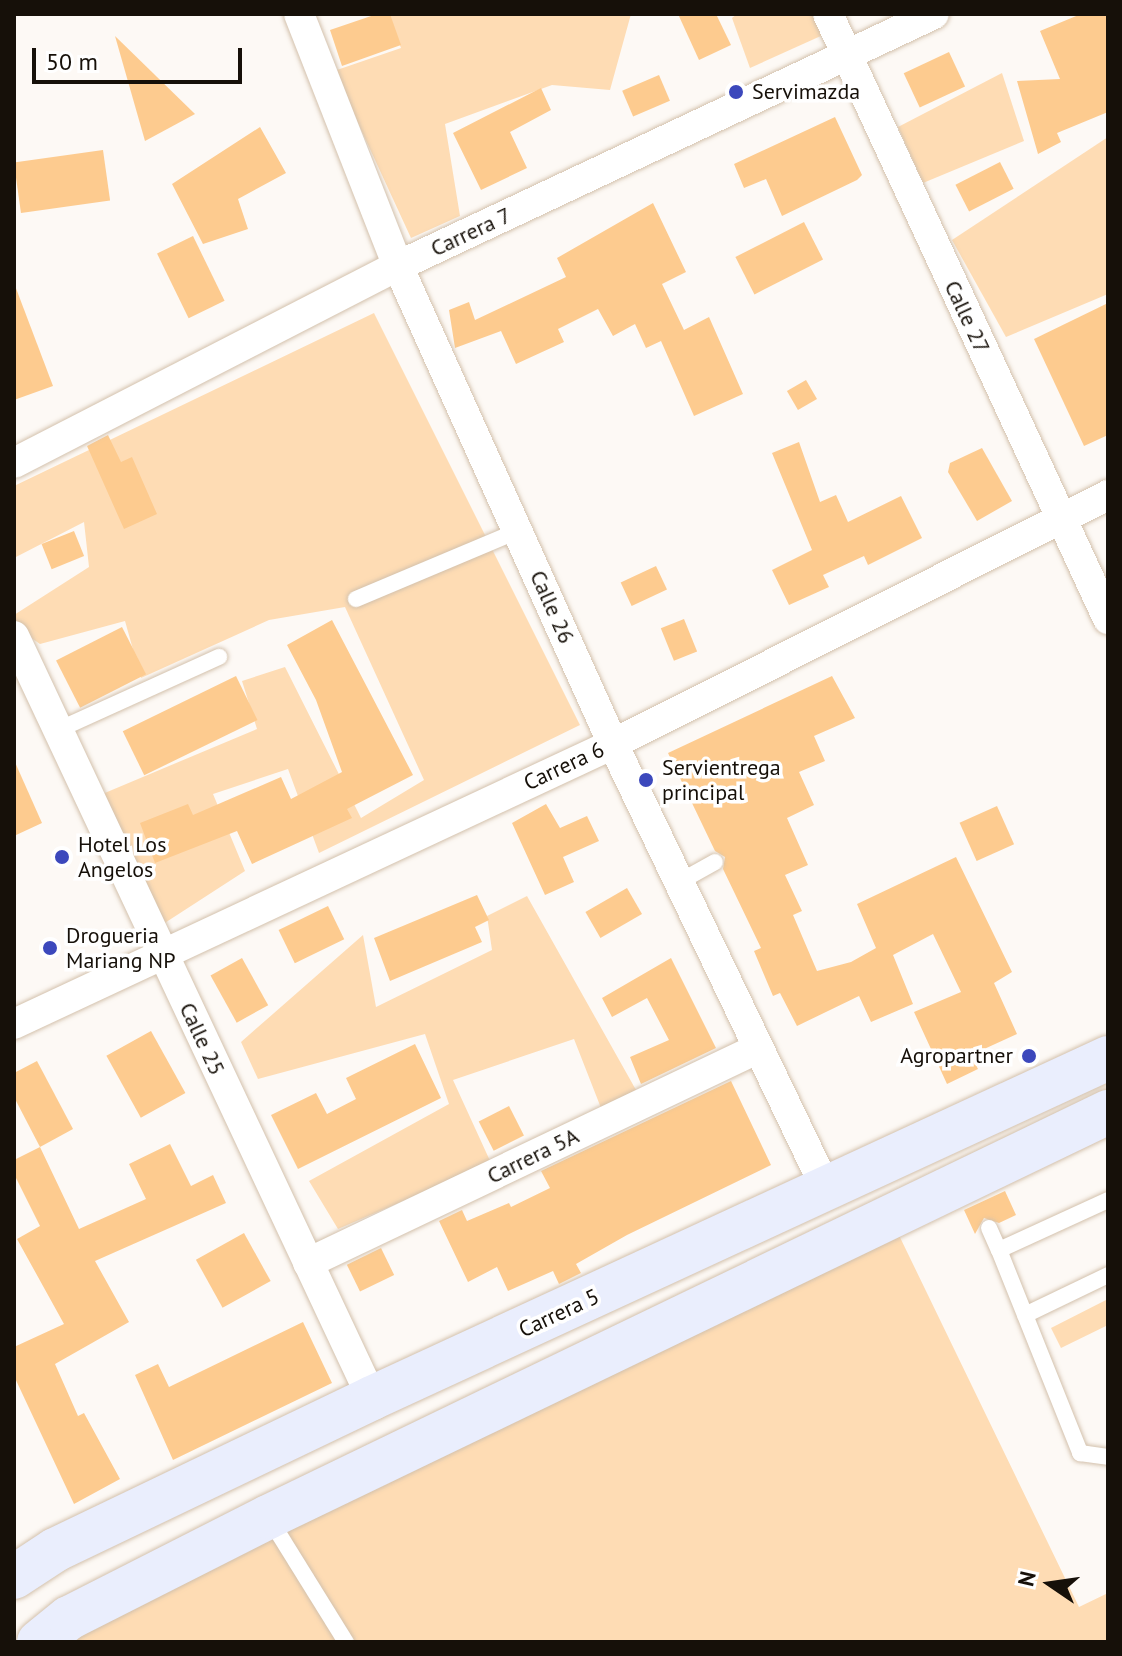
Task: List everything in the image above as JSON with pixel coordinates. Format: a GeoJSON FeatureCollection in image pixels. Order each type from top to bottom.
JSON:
{"type":"FeatureCollection","features":[{"type":"Feature","properties":{"kind":"main road","name":"Carrera 5"},"geometry":{"type":"LineString","coordinates":[[14,1577],[55,1550],[372,1398],[827,1191],[1108,1058]]}},
{"type":"Feature","properties":{"kind":"main road"},"geometry":{"type":"LineString","coordinates":[[39,1642],[69,1618],[268,1517],[971,1192],[1108,1112]]}},
{"type":"Feature","properties":{"kind":"street","name":"Calle 26"},"geometry":{"type":"LineString","coordinates":[[299,14],[398,266],[613,744],[827,1191]]}},
{"type":"Feature","properties":{"kind":"street","name":"Calle 27"},"geometry":{"type":"LineString","coordinates":[[828,14],[1108,619]]}},
{"type":"Feature","properties":{"kind":"street","name":"Carrera 7"},"geometry":{"type":"LineString","coordinates":[[14,463],[398,266],[934,14]]}},
{"type":"Feature","properties":{"kind":"street","name":"Carrera 6"},"geometry":{"type":"LineString","coordinates":[[14,1024],[613,744],[1108,495]]}},
{"type":"Feature","properties":{"kind":"street","name":"Calle 25"},"geometry":{"type":"LineString","coordinates":[[14,636],[372,1398]]}},
{"type":"Feature","properties":{"kind":"street","name":"Carrera 5A"},"geometry":{"type":"LineString","coordinates":[[308,1263],[758,1048]]}},
{"type":"Feature","properties":{"kind":"lane"},"geometry":{"type":"LineString","coordinates":[[356,599],[518,531]]}},
{"type":"Feature","properties":{"kind":"lane"},"geometry":{"type":"LineString","coordinates":[[58,730],[219,657]]}},
{"type":"Feature","properties":{"kind":"lane"},"geometry":{"type":"LineString","coordinates":[[679,882],[715,862]]}},
{"type":"Feature","properties":{"kind":"lane"},"geometry":{"type":"LineString","coordinates":[[999,1250],[1108,1200]]}},
{"type":"Feature","properties":{"kind":"lane"},"geometry":{"type":"LineString","coordinates":[[989,1228],[1080,1453],[1108,1457]]}},
{"type":"Feature","properties":{"kind":"lane"},"geometry":{"type":"LineString","coordinates":[[1025,1315],[1108,1275]]}},
{"type":"Feature","properties":{"kind":"lane"},"geometry":{"type":"LineString","coordinates":[[268,1517],[346,1642]]}},
{"type":"Feature","properties":{"kind":"shaded area"},"geometry":{"type":"Polygon","coordinates":[[[388,14],[631,14],[610,90],[552,85],[445,124],[460,216],[411,238],[334,71],[401,48],[388,14]]]}},
{"type":"Feature","properties":{"kind":"shaded area"},"geometry":{"type":"Polygon","coordinates":[[[737,14],[812,14],[823,35],[750,68],[732,18],[737,14]]]}},
{"type":"Feature","properties":{"kind":"shaded area"},"geometry":{"type":"Polygon","coordinates":[[[1002,73],[1024,141],[923,183],[898,127],[1002,73]]]}},
{"type":"Feature","properties":{"kind":"shaded area"},"geometry":{"type":"Polygon","coordinates":[[[1108,137],[1108,294],[1006,337],[952,240],[1108,137]]]}},
{"type":"Feature","properties":{"kind":"shaded area"},"geometry":{"type":"Polygon","coordinates":[[[374,313],[580,725],[319,853],[288,769],[213,794],[245,871],[157,928],[100,795],[257,729],[242,681],[285,667],[361,818],[424,780],[345,607],[269,620],[141,678],[125,621],[40,644],[14,626],[14,615],[89,567],[84,522],[14,558],[14,486],[374,313]]]}},
{"type":"Feature","properties":{"kind":"shaded area"},"geometry":{"type":"Polygon","coordinates":[[[527,896],[636,1090],[601,1108],[574,1039],[453,1080],[491,1163],[338,1229],[309,1181],[449,1104],[425,1034],[258,1079],[241,1042],[363,935],[376,1007],[492,950],[487,916],[527,896]]]}},
{"type":"Feature","properties":{"kind":"shaded area"},"geometry":{"type":"Polygon","coordinates":[[[895,1227],[1079,1607],[1108,1593],[1108,1642],[56,1642],[895,1227]]]}},
{"type":"Feature","properties":{"kind":"shaded area"},"geometry":{"type":"Polygon","coordinates":[[[1108,1299],[1108,1325],[1061,1348],[1051,1328],[1108,1299]]]}},
{"type":"Feature","properties":{"kind":"building"},"geometry":{"type":"Polygon","coordinates":[[[377,14],[390,14],[401,45],[342,66],[330,30],[377,14]]]}},
{"type":"Feature","properties":{"kind":"building"},"geometry":{"type":"Polygon","coordinates":[[[678,14],[716,14],[731,45],[699,60],[678,14]]]}},
{"type":"Feature","properties":{"kind":"building"},"geometry":{"type":"Polygon","coordinates":[[[1081,14],[1108,14],[1108,112],[1057,133],[1061,142],[1038,154],[1017,81],[1060,79],[1040,31],[1081,14]]]}},
{"type":"Feature","properties":{"kind":"building"},"geometry":{"type":"Polygon","coordinates":[[[115,36],[195,114],[145,141],[115,36]]]}},
{"type":"Feature","properties":{"kind":"building"},"geometry":{"type":"Polygon","coordinates":[[[949,52],[965,86],[920,108],[904,73],[949,52]]]}},
{"type":"Feature","properties":{"kind":"building"},"geometry":{"type":"Polygon","coordinates":[[[659,75],[670,101],[633,116],[622,91],[659,75]]]}},
{"type":"Feature","properties":{"kind":"building"},"geometry":{"type":"Polygon","coordinates":[[[541,88],[551,110],[510,132],[527,168],[481,190],[453,133],[541,88]]]}},
{"type":"Feature","properties":{"kind":"building"},"geometry":{"type":"Polygon","coordinates":[[[835,117],[862,175],[857,180],[782,216],[766,179],[744,188],[734,164],[835,117]]]}},
{"type":"Feature","properties":{"kind":"building"},"geometry":{"type":"Polygon","coordinates":[[[260,127],[286,173],[238,199],[248,229],[203,244],[172,184],[260,127]]]}},
{"type":"Feature","properties":{"kind":"building"},"geometry":{"type":"Polygon","coordinates":[[[103,150],[110,201],[21,213],[14,163],[103,150]]]}},
{"type":"Feature","properties":{"kind":"building"},"geometry":{"type":"Polygon","coordinates":[[[1000,162],[1014,189],[969,211],[955,185],[1000,162]]]}},
{"type":"Feature","properties":{"kind":"building"},"geometry":{"type":"Polygon","coordinates":[[[653,203],[686,272],[662,284],[684,330],[709,317],[743,394],[694,416],[661,341],[646,348],[635,324],[613,336],[598,309],[558,329],[564,342],[516,364],[501,331],[455,348],[449,310],[469,302],[475,320],[566,277],[557,258],[653,203]]]}},
{"type":"Feature","properties":{"kind":"building"},"geometry":{"type":"Polygon","coordinates":[[[804,222],[823,259],[754,294],[735,257],[804,222]]]}},
{"type":"Feature","properties":{"kind":"building"},"geometry":{"type":"Polygon","coordinates":[[[193,236],[225,301],[189,318],[157,254],[193,236]]]}},
{"type":"Feature","properties":{"kind":"building"},"geometry":{"type":"Polygon","coordinates":[[[14,283],[53,386],[14,400],[14,283]]]}},
{"type":"Feature","properties":{"kind":"building"},"geometry":{"type":"Polygon","coordinates":[[[1108,303],[1108,435],[1084,446],[1034,339],[1108,303]]]}},
{"type":"Feature","properties":{"kind":"building"},"geometry":{"type":"Polygon","coordinates":[[[806,380],[817,399],[798,410],[787,391],[806,380]]]}},
{"type":"Feature","properties":{"kind":"building"},"geometry":{"type":"Polygon","coordinates":[[[108,435],[121,462],[132,457],[157,514],[124,529],[87,446],[108,435]]]}},
{"type":"Feature","properties":{"kind":"building"},"geometry":{"type":"Polygon","coordinates":[[[799,442],[820,502],[836,495],[848,522],[901,496],[922,538],[868,565],[864,556],[823,575],[829,587],[789,605],[772,570],[812,550],[772,453],[799,442]]]}},
{"type":"Feature","properties":{"kind":"building"},"geometry":{"type":"Polygon","coordinates":[[[982,448],[1012,501],[977,521],[948,472],[950,463],[982,448]]]}},
{"type":"Feature","properties":{"kind":"building"},"geometry":{"type":"Polygon","coordinates":[[[74,531],[84,556],[52,569],[42,544],[74,531]]]}},
{"type":"Feature","properties":{"kind":"building"},"geometry":{"type":"Polygon","coordinates":[[[656,566],[667,590],[632,606],[621,582],[656,566]]]}},
{"type":"Feature","properties":{"kind":"building"},"geometry":{"type":"Polygon","coordinates":[[[684,619],[697,651],[674,661],[661,628],[684,619]]]}},
{"type":"Feature","properties":{"kind":"building"},"geometry":{"type":"Polygon","coordinates":[[[332,620],[413,775],[347,809],[352,818],[252,864],[237,831],[155,863],[140,823],[188,804],[193,815],[281,777],[291,799],[342,772],[316,700],[287,645],[332,620]]]}},
{"type":"Feature","properties":{"kind":"building"},"geometry":{"type":"Polygon","coordinates":[[[122,627],[146,674],[80,708],[56,661],[122,627]]]}},
{"type":"Feature","properties":{"kind":"building"},"geometry":{"type":"Polygon","coordinates":[[[236,676],[257,720],[144,775],[123,731],[236,676]]]}},
{"type":"Feature","properties":{"kind":"building"},"geometry":{"type":"Polygon","coordinates":[[[832,676],[855,718],[814,736],[825,761],[799,772],[814,805],[787,818],[808,865],[785,875],[802,911],[793,915],[817,971],[851,962],[876,948],[857,904],[956,857],[1012,972],[994,983],[1017,1034],[971,1055],[978,1069],[947,1084],[914,1012],[961,992],[933,934],[893,955],[913,1004],[871,1022],[859,996],[797,1026],[780,993],[773,996],[754,951],[761,948],[723,869],[725,857],[715,851],[668,753],[832,676]]]}},
{"type":"Feature","properties":{"kind":"building"},"geometry":{"type":"Polygon","coordinates":[[[14,760],[42,823],[14,836],[14,760]]]}},
{"type":"Feature","properties":{"kind":"building"},"geometry":{"type":"Polygon","coordinates":[[[546,804],[560,828],[587,816],[599,841],[563,857],[574,882],[545,895],[512,823],[546,804]]]}},
{"type":"Feature","properties":{"kind":"building"},"geometry":{"type":"Polygon","coordinates":[[[997,806],[1014,844],[977,861],[960,823],[997,806]]]}},
{"type":"Feature","properties":{"kind":"building"},"geometry":{"type":"Polygon","coordinates":[[[627,888],[642,914],[600,938],[585,912],[627,888]]]}},
{"type":"Feature","properties":{"kind":"building"},"geometry":{"type":"Polygon","coordinates":[[[477,895],[489,920],[475,927],[482,942],[390,981],[374,938],[477,895]]]}},
{"type":"Feature","properties":{"kind":"building"},"geometry":{"type":"Polygon","coordinates":[[[328,906],[344,939],[295,963],[279,930],[328,906]]]}},
{"type":"Feature","properties":{"kind":"building"},"geometry":{"type":"Polygon","coordinates":[[[242,958],[268,1005],[237,1023],[211,975],[242,958]]]}},
{"type":"Feature","properties":{"kind":"building"},"geometry":{"type":"Polygon","coordinates":[[[671,958],[716,1048],[641,1084],[630,1057],[669,1040],[647,998],[612,1017],[602,998],[671,958]]]}},
{"type":"Feature","properties":{"kind":"building"},"geometry":{"type":"Polygon","coordinates":[[[151,1031],[185,1093],[141,1118],[106,1056],[151,1031]]]}},
{"type":"Feature","properties":{"kind":"building"},"geometry":{"type":"Polygon","coordinates":[[[415,1044],[441,1098],[298,1169],[271,1115],[316,1093],[327,1114],[356,1099],[346,1078],[415,1044]]]}},
{"type":"Feature","properties":{"kind":"building"},"geometry":{"type":"Polygon","coordinates":[[[37,1061],[73,1129],[40,1147],[14,1097],[14,1073],[37,1061]]]}},
{"type":"Feature","properties":{"kind":"building"},"geometry":{"type":"Polygon","coordinates":[[[731,1081],[771,1165],[627,1235],[576,1264],[581,1273],[559,1284],[553,1271],[508,1291],[497,1267],[468,1282],[439,1221],[462,1210],[467,1221],[509,1203],[511,1207],[550,1188],[541,1171],[731,1081]]]}},
{"type":"Feature","properties":{"kind":"building"},"geometry":{"type":"Polygon","coordinates":[[[509,1106],[524,1135],[494,1151],[479,1121],[509,1106]]]}},
{"type":"Feature","properties":{"kind":"building"},"geometry":{"type":"Polygon","coordinates":[[[170,1144],[191,1186],[213,1175],[226,1203],[95,1261],[129,1322],[55,1364],[78,1416],[84,1413],[120,1479],[74,1504],[14,1376],[14,1347],[64,1324],[17,1239],[40,1226],[14,1174],[14,1160],[40,1147],[79,1229],[146,1199],[129,1164],[170,1144]]]}},
{"type":"Feature","properties":{"kind":"building"},"geometry":{"type":"Polygon","coordinates":[[[1005,1191],[1016,1215],[999,1223],[984,1218],[975,1234],[964,1210],[1005,1191]]]}},
{"type":"Feature","properties":{"kind":"building"},"geometry":{"type":"Polygon","coordinates":[[[244,1233],[271,1281],[223,1308],[196,1260],[244,1233]]]}},
{"type":"Feature","properties":{"kind":"building"},"geometry":{"type":"Polygon","coordinates":[[[381,1248],[394,1275],[360,1292],[347,1265],[381,1248]]]}},
{"type":"Feature","properties":{"kind":"building"},"geometry":{"type":"Polygon","coordinates":[[[303,1322],[332,1383],[173,1460],[135,1375],[158,1364],[169,1387],[303,1322]]]}},
{"type":"Feature","properties":{"kind":"place","name":"Servimazda"},"geometry":{"type":"Point","coordinates":[736,92]}},
{"type":"Feature","properties":{"kind":"place","name":"Servientrega principal"},"geometry":{"type":"Point","coordinates":[646,780]}},
{"type":"Feature","properties":{"kind":"place","name":"Hotel Los Angelos"},"geometry":{"type":"Point","coordinates":[62,857]}},
{"type":"Feature","properties":{"kind":"place","name":"Drogueria Mariang NP"},"geometry":{"type":"Point","coordinates":[50,948]}},
{"type":"Feature","properties":{"kind":"place","name":"Agropartner"},"geometry":{"type":"Point","coordinates":[1029,1056]}}]}
